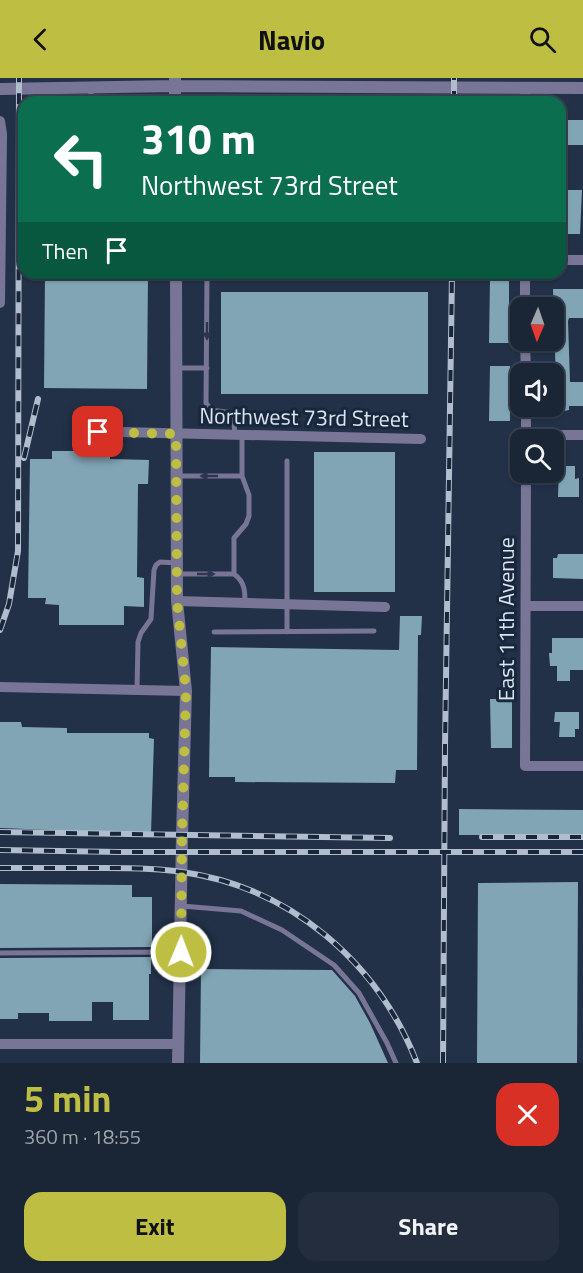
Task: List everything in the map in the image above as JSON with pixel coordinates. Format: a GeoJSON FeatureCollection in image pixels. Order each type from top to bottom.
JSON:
{"type":"FeatureCollection","features":[{"type":"Feature","properties":{"kind":"street"},"geometry":{"type":"LineString","coordinates":[[0,89],[91,88],[175,82],[228,82],[288,86],[355,82],[525,88],[559,83],[583,88]]}},
{"type":"Feature","properties":{"kind":"street"},"geometry":{"type":"LineString","coordinates":[[525,88],[525,96]]}},
{"type":"Feature","properties":{"kind":"street"},"geometry":{"type":"LineString","coordinates":[[0,122],[2,134],[0,303]]}},
{"type":"Feature","properties":{"kind":"street"},"geometry":{"type":"LineString","coordinates":[[566,260],[583,260]]}},
{"type":"Feature","properties":{"kind":"street"},"geometry":{"type":"LineString","coordinates":[[176,279],[177,601],[186,691],[178,1063]]}},
{"type":"Feature","properties":{"kind":"street"},"geometry":{"type":"LineString","coordinates":[[525,279],[525,297]]}},
{"type":"Feature","properties":{"kind":"street","name":"Northwest 73rd Street"},"geometry":{"type":"LineString","coordinates":[[79,431],[421,439]]}},
{"type":"Feature","properties":{"kind":"street"},"geometry":{"type":"LineString","coordinates":[[564,436],[583,435]]}},
{"type":"Feature","properties":{"kind":"street","name":"East 11th Avenue"},"geometry":{"type":"LineString","coordinates":[[526,483],[525,766],[583,766]]}},
{"type":"Feature","properties":{"kind":"street"},"geometry":{"type":"LineString","coordinates":[[177,601],[385,607]]}},
{"type":"Feature","properties":{"kind":"street"},"geometry":{"type":"LineString","coordinates":[[525,606],[583,606]]}},
{"type":"Feature","properties":{"kind":"street"},"geometry":{"type":"LineString","coordinates":[[0,687],[186,691]]}},
{"type":"Feature","properties":{"kind":"street"},"geometry":{"type":"LineString","coordinates":[[0,1044],[178,1044]]}},
{"type":"Feature","properties":{"kind":"lane"},"geometry":{"type":"LineString","coordinates":[[91,88],[91,96]]}},
{"type":"Feature","properties":{"kind":"lane"},"geometry":{"type":"LineString","coordinates":[[207,279],[206,403],[211,410],[233,413],[238,435],[242,476],[249,495],[249,516],[246,524],[234,538],[234,574]]}},
{"type":"Feature","properties":{"kind":"lane"},"geometry":{"type":"LineString","coordinates":[[176,368],[207,368]]}},
{"type":"Feature","properties":{"kind":"lane"},"geometry":{"type":"LineString","coordinates":[[287,460],[288,632]]}},
{"type":"Feature","properties":{"kind":"lane"},"geometry":{"type":"LineString","coordinates":[[176,476],[242,476]]}},
{"type":"Feature","properties":{"kind":"lane"},"geometry":{"type":"LineString","coordinates":[[137,690],[138,642],[141,633],[151,619],[156,565],[160,562],[177,568],[234,574],[240,578],[244,587],[245,603]]}},
{"type":"Feature","properties":{"kind":"lane"},"geometry":{"type":"LineString","coordinates":[[214,632],[374,631]]}},
{"type":"Feature","properties":{"kind":"lane"},"geometry":{"type":"LineString","coordinates":[[182,906],[241,911],[282,930],[334,966],[359,993],[396,1063]]}},
{"type":"Feature","properties":{"kind":"lane"},"geometry":{"type":"LineString","coordinates":[[0,953],[181,952]]}},
{"type":"Feature","properties":{"kind":"building"},"geometry":{"type":"Polygon","coordinates":[[[566,120],[583,120],[583,145],[566,145],[566,120]]]}},
{"type":"Feature","properties":{"kind":"building"},"geometry":{"type":"Polygon","coordinates":[[[566,190],[582,190],[580,234],[566,234],[566,190]]]}},
{"type":"Feature","properties":{"kind":"building"},"geometry":{"type":"Polygon","coordinates":[[[45,279],[148,279],[147,389],[44,388],[45,279]]]}},
{"type":"Feature","properties":{"kind":"building"},"geometry":{"type":"Polygon","coordinates":[[[490,279],[509,279],[509,343],[489,343],[490,279]]]}},
{"type":"Feature","properties":{"kind":"building"},"geometry":{"type":"Polygon","coordinates":[[[553,289],[583,289],[583,318],[569,318],[568,321],[570,382],[583,382],[583,406],[569,406],[569,410],[564,411],[564,363],[555,363],[555,351],[564,351],[564,297],[553,297],[553,289]]]}},
{"type":"Feature","properties":{"kind":"building"},"geometry":{"type":"Polygon","coordinates":[[[221,292],[428,292],[428,394],[221,394],[221,292]]]}},
{"type":"Feature","properties":{"kind":"building"},"geometry":{"type":"Polygon","coordinates":[[[490,366],[510,366],[510,421],[489,421],[490,366]]]}},
{"type":"Feature","properties":{"kind":"building"},"geometry":{"type":"Polygon","coordinates":[[[76,444],[110,444],[110,459],[149,460],[148,484],[138,484],[137,577],[144,578],[144,607],[124,606],[124,625],[59,625],[59,605],[45,604],[46,598],[28,598],[30,459],[52,459],[52,451],[76,451],[76,444]]]}},
{"type":"Feature","properties":{"kind":"building"},"geometry":{"type":"Polygon","coordinates":[[[314,452],[395,452],[395,592],[314,592],[314,452]]]}},
{"type":"Feature","properties":{"kind":"building"},"geometry":{"type":"Polygon","coordinates":[[[564,466],[575,466],[575,479],[579,478],[579,497],[558,497],[558,483],[564,483],[564,466]]]}},
{"type":"Feature","properties":{"kind":"building"},"geometry":{"type":"Polygon","coordinates":[[[558,554],[583,554],[583,579],[553,578],[553,558],[557,558],[558,554]]]}},
{"type":"Feature","properties":{"kind":"building"},"geometry":{"type":"Polygon","coordinates":[[[400,616],[422,616],[421,635],[418,635],[417,770],[396,770],[395,783],[235,782],[235,777],[209,777],[211,647],[399,650],[400,616]]]}},
{"type":"Feature","properties":{"kind":"building"},"geometry":{"type":"Polygon","coordinates":[[[552,638],[583,638],[583,670],[570,670],[570,681],[557,681],[557,666],[550,666],[549,653],[552,653],[552,638]]]}},
{"type":"Feature","properties":{"kind":"building"},"geometry":{"type":"Polygon","coordinates":[[[490,699],[512,699],[512,748],[491,748],[490,699]]]}},
{"type":"Feature","properties":{"kind":"building"},"geometry":{"type":"Polygon","coordinates":[[[555,712],[579,712],[579,729],[575,729],[575,737],[559,737],[560,722],[554,722],[555,712]]]}},
{"type":"Feature","properties":{"kind":"building"},"geometry":{"type":"Polygon","coordinates":[[[0,722],[21,722],[22,727],[67,728],[67,733],[149,733],[149,738],[154,739],[151,834],[0,828],[0,722]]]}},
{"type":"Feature","properties":{"kind":"building"},"geometry":{"type":"Polygon","coordinates":[[[459,809],[583,810],[583,835],[459,835],[459,809]]]}},
{"type":"Feature","properties":{"kind":"building"},"geometry":{"type":"Polygon","coordinates":[[[578,882],[577,1063],[477,1063],[478,883],[578,882]]]}},
{"type":"Feature","properties":{"kind":"building"},"geometry":{"type":"Polygon","coordinates":[[[0,884],[132,885],[132,897],[152,897],[152,947],[0,948],[0,884]]]}},
{"type":"Feature","properties":{"kind":"building"},"geometry":{"type":"Polygon","coordinates":[[[151,957],[149,1020],[113,1020],[113,1002],[92,1002],[92,1021],[49,1021],[49,1013],[18,1013],[18,1019],[0,1019],[0,958],[151,957]]]}},
{"type":"Feature","properties":{"kind":"building"},"geometry":{"type":"Polygon","coordinates":[[[201,969],[332,970],[355,996],[388,1063],[200,1063],[201,969]]]}},
{"type":"Feature","properties":{"kind":"railway"},"geometry":{"type":"LineString","coordinates":[[19,78],[19,96]]}},
{"type":"Feature","properties":{"kind":"railway"},"geometry":{"type":"LineString","coordinates":[[454,78],[454,96]]}},
{"type":"Feature","properties":{"kind":"railway"},"geometry":{"type":"LineString","coordinates":[[0,630],[9,604],[18,551],[19,279]]}},
{"type":"Feature","properties":{"kind":"railway"},"geometry":{"type":"LineString","coordinates":[[443,1063],[452,279]]}},
{"type":"Feature","properties":{"kind":"railway"},"geometry":{"type":"LineString","coordinates":[[24,458],[38,399]]}},
{"type":"Feature","properties":{"kind":"railway"},"geometry":{"type":"LineString","coordinates":[[0,832],[390,838]]}},
{"type":"Feature","properties":{"kind":"railway"},"geometry":{"type":"LineString","coordinates":[[482,837],[583,837]]}},
{"type":"Feature","properties":{"kind":"railway"},"geometry":{"type":"LineString","coordinates":[[0,850],[583,852]]}},
{"type":"Feature","properties":{"kind":"railway"},"geometry":{"type":"LineString","coordinates":[[0,868],[163,870],[222,880],[259,894],[294,912],[325,935],[354,962],[379,993],[400,1026],[417,1063]]}},
{"type":"Feature","properties":{"kind":"route"},"geometry":{"type":"LineString","coordinates":[[98,432],[176,434],[177,601],[186,691],[181,952]]}}]}
